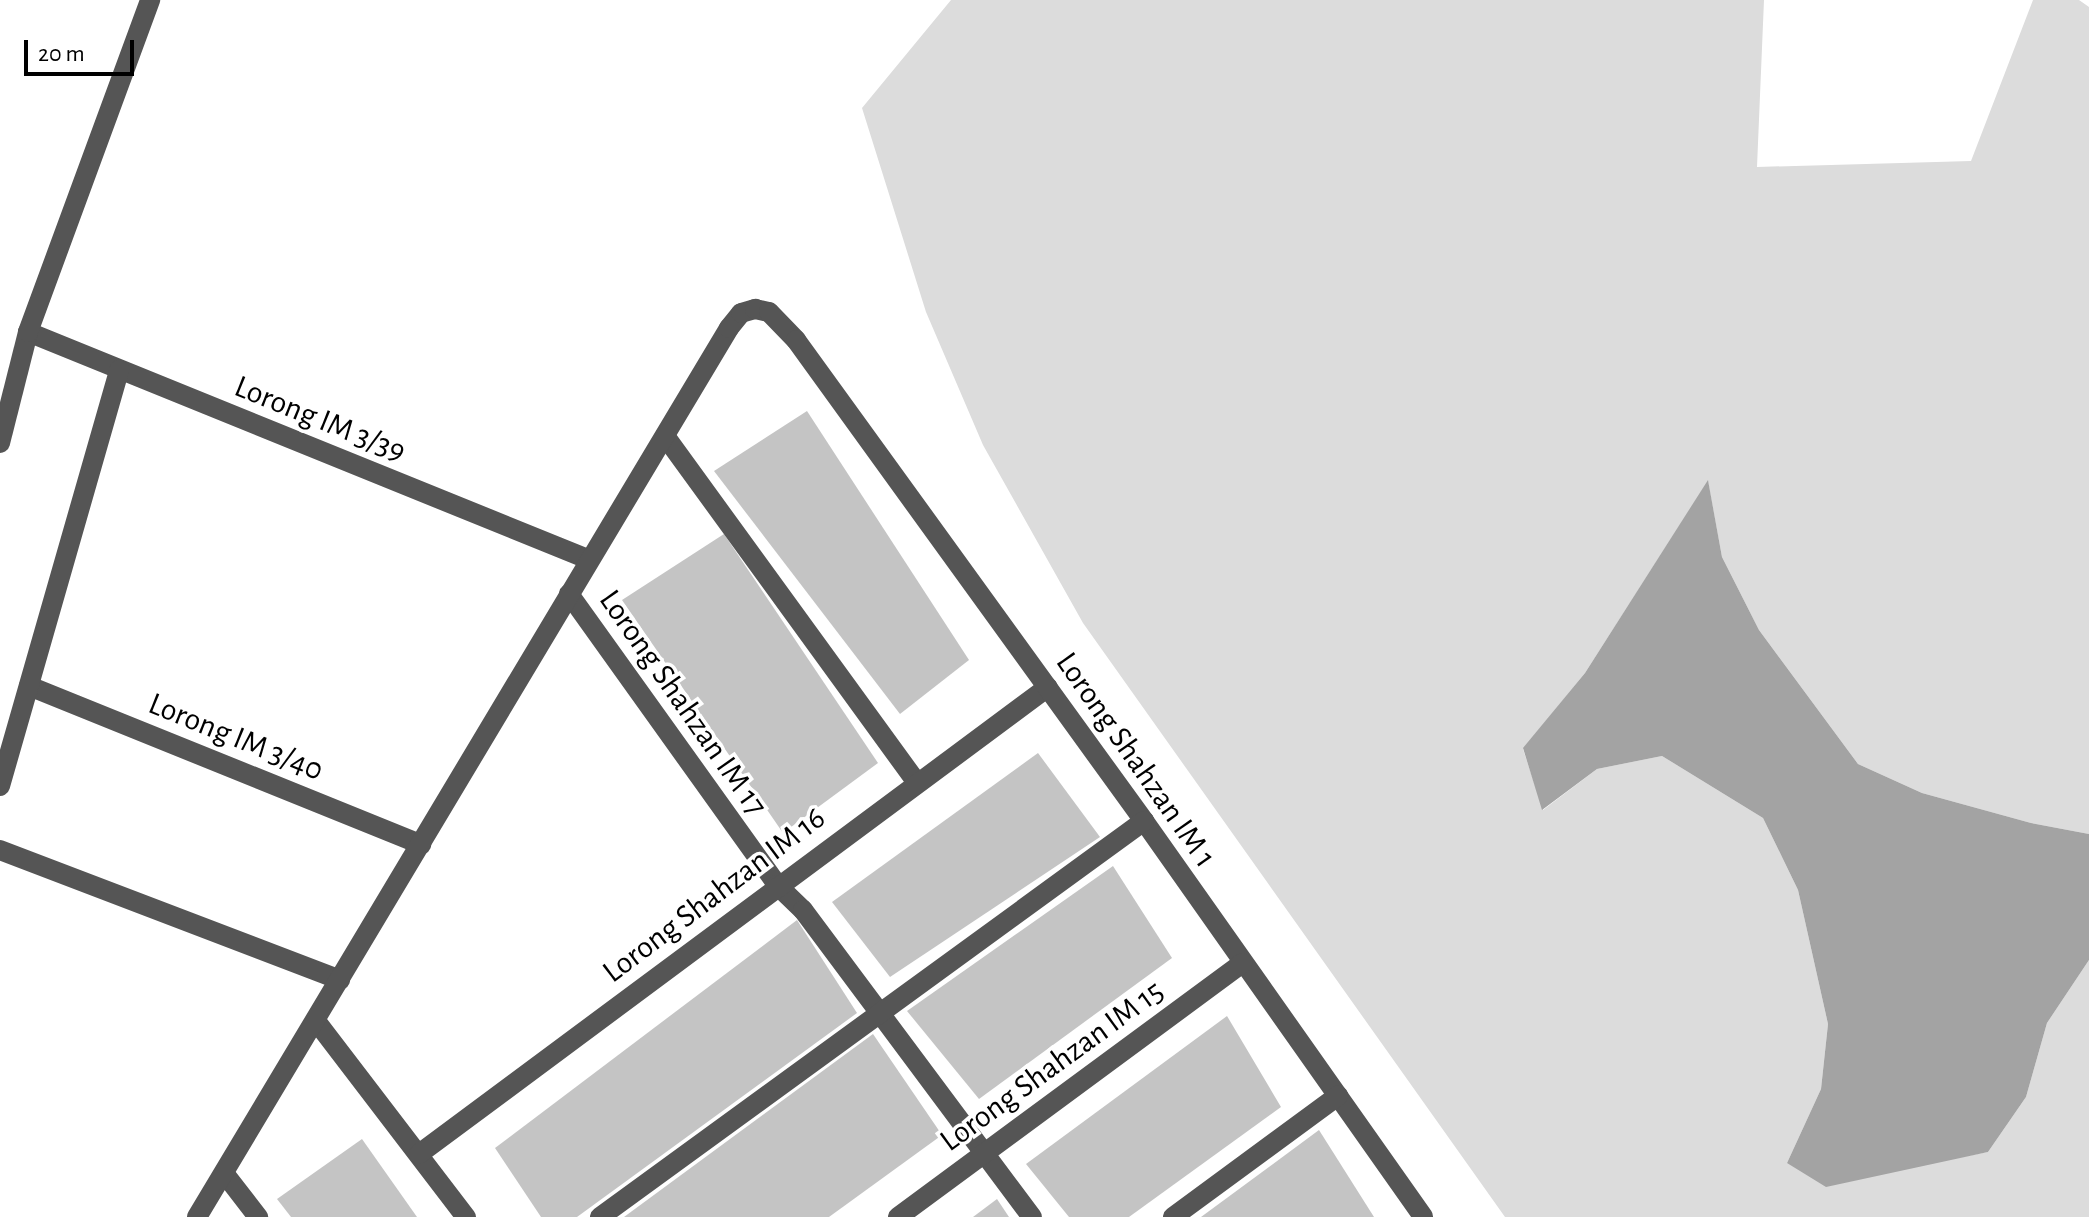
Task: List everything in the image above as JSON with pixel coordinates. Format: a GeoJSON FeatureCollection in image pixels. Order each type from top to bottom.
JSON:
{"type":"FeatureCollection","features":[{"type":"Feature","properties":{"kind":"street"},"geometry":{"type":"LineString","coordinates":[[0,443],[28,332],[150,0]]}},
{"type":"Feature","properties":{"kind":"street","name":"Lorong Shahzan IM 1"},"geometry":{"type":"LineString","coordinates":[[665,436],[741,313],[755,309],[769,312],[796,340],[1048,687],[1423,1217]]}},
{"type":"Feature","properties":{"kind":"street","name":"Lorong IM 3/39"},"geometry":{"type":"LineString","coordinates":[[28,332],[590,560]]}},
{"type":"Feature","properties":{"kind":"street"},"geometry":{"type":"LineString","coordinates":[[0,786],[119,370]]}},
{"type":"Feature","properties":{"kind":"street"},"geometry":{"type":"LineString","coordinates":[[197,1217],[665,436],[916,782]]}},
{"type":"Feature","properties":{"kind":"street","name":"Lorong Shahzan IM 17"},"geometry":{"type":"LineString","coordinates":[[569,594],[777,885],[803,910],[1032,1217]]}},
{"type":"Feature","properties":{"kind":"street","name":"Lorong IM 3/40"},"geometry":{"type":"LineString","coordinates":[[29,686],[421,844]]}},
{"type":"Feature","properties":{"kind":"street","name":"Lorong Shahzan IM 16"},"geometry":{"type":"LineString","coordinates":[[419,1154],[777,885],[1048,687]]}},
{"type":"Feature","properties":{"kind":"street"},"geometry":{"type":"LineString","coordinates":[[600,1217],[1144,821]]}},
{"type":"Feature","properties":{"kind":"street"},"geometry":{"type":"LineString","coordinates":[[0,850],[340,980]]}},
{"type":"Feature","properties":{"kind":"street","name":"Lorong Shahzan IM 15"},"geometry":{"type":"LineString","coordinates":[[898,1217],[1242,963]]}},
{"type":"Feature","properties":{"kind":"street"},"geometry":{"type":"LineString","coordinates":[[316,1021],[466,1217]]}},
{"type":"Feature","properties":{"kind":"street"},"geometry":{"type":"LineString","coordinates":[[1173,1217],[1338,1096]]}},
{"type":"Feature","properties":{"kind":"street"},"geometry":{"type":"LineString","coordinates":[[224,1173],[258,1217]]}},
{"type":"Feature","properties":{"kind":"shaded area"},"geometry":{"type":"Polygon","coordinates":[[[951,0],[1764,0],[1757,167],[1971,161],[2033,0],[2079,0],[2089,7],[2089,834],[2031,823],[1922,793],[1858,764],[1759,630],[1722,557],[1708,481],[1585,673],[1523,749],[1543,810],[1597,769],[1662,756],[1763,818],[1798,890],[1828,1024],[1821,1089],[1787,1163],[1920,1165],[1988,1152],[2026,1097],[2047,1023],[2089,960],[2089,1217],[1505,1217],[1083,623],[983,445],[926,312],[862,108],[951,0]]]}},
{"type":"Feature","properties":{"kind":"shaded area"},"geometry":{"type":"Polygon","coordinates":[[[1708,480],[1722,557],[1759,630],[1858,764],[1922,793],[2031,823],[2089,834],[2089,960],[2047,1023],[2026,1097],[1988,1152],[1826,1187],[1787,1163],[1821,1089],[1828,1024],[1798,890],[1763,818],[1662,756],[1597,769],[1542,810],[1523,748],[1585,673],[1708,480]]]}},
{"type":"Feature","properties":{"kind":"building"},"geometry":{"type":"Polygon","coordinates":[[[807,411],[969,660],[900,714],[714,471],[807,411]]]}},
{"type":"Feature","properties":{"kind":"building"},"geometry":{"type":"Polygon","coordinates":[[[724,534],[878,763],[783,833],[622,600],[724,534]]]}},
{"type":"Feature","properties":{"kind":"building"},"geometry":{"type":"Polygon","coordinates":[[[1038,753],[1100,837],[890,977],[832,902],[1038,753]]]}},
{"type":"Feature","properties":{"kind":"building"},"geometry":{"type":"Polygon","coordinates":[[[1113,866],[1172,958],[979,1099],[907,1011],[1113,866]]]}},
{"type":"Feature","properties":{"kind":"building"},"geometry":{"type":"Polygon","coordinates":[[[797,920],[857,1013],[577,1217],[541,1217],[495,1148],[797,920]]]}},
{"type":"Feature","properties":{"kind":"building"},"geometry":{"type":"Polygon","coordinates":[[[1227,1016],[1281,1107],[1129,1217],[1069,1217],[1026,1164],[1227,1016]]]}},
{"type":"Feature","properties":{"kind":"building"},"geometry":{"type":"Polygon","coordinates":[[[873,1034],[942,1135],[829,1217],[624,1217],[873,1034]]]}},
{"type":"Feature","properties":{"kind":"building"},"geometry":{"type":"Polygon","coordinates":[[[1319,1130],[1374,1217],[1201,1217],[1319,1130]]]}},
{"type":"Feature","properties":{"kind":"building"},"geometry":{"type":"Polygon","coordinates":[[[362,1139],[417,1217],[291,1217],[277,1199],[362,1139]]]}},
{"type":"Feature","properties":{"kind":"building"},"geometry":{"type":"Polygon","coordinates":[[[997,1199],[1009,1217],[973,1217],[997,1199]]]}}]}
